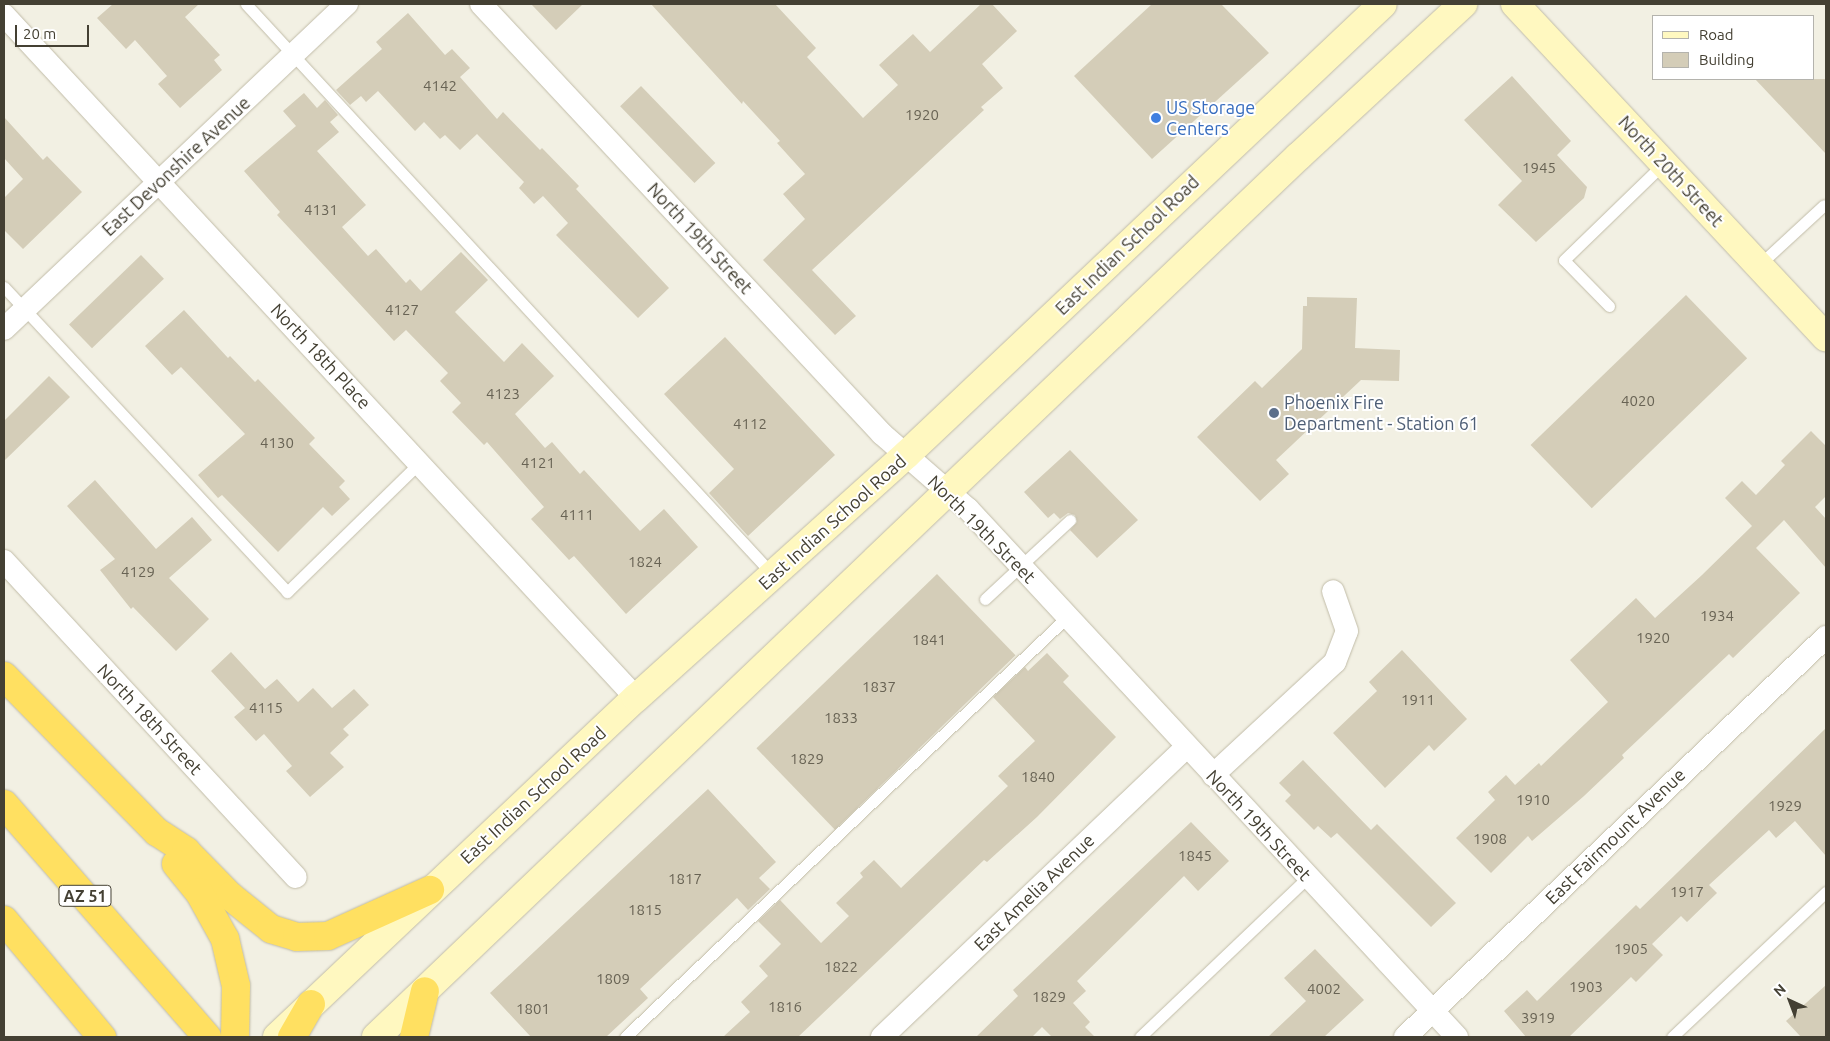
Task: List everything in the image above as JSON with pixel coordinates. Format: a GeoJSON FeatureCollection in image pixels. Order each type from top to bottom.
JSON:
{"type":"FeatureCollection","features":[{"type":"Feature","properties":{"kind":"highway"},"geometry":{"type":"LineString","coordinates":[[4,676],[157,832],[186,852],[250,914],[271,929],[297,937],[328,936],[430,890]]}},
{"type":"Feature","properties":{"kind":"highway","name":"AZ 51"},"geometry":{"type":"LineString","coordinates":[[4,804],[206,1037]]}},
{"type":"Feature","properties":{"kind":"highway"},"geometry":{"type":"LineString","coordinates":[[157,832],[177,866],[214,916],[225,940],[236,986],[235,1037]]}},
{"type":"Feature","properties":{"kind":"highway"},"geometry":{"type":"LineString","coordinates":[[4,920],[102,1037]]}},
{"type":"Feature","properties":{"kind":"highway"},"geometry":{"type":"LineString","coordinates":[[414,1037],[425,991]]}},
{"type":"Feature","properties":{"kind":"highway"},"geometry":{"type":"LineString","coordinates":[[292,1037],[311,1004]]}},
{"type":"Feature","properties":{"kind":"main road","name":"East Indian School Road"},"geometry":{"type":"LineString","coordinates":[[277,1037],[430,890],[636,698],[906,454],[1383,4]]}},
{"type":"Feature","properties":{"kind":"main road"},"geometry":{"type":"LineString","coordinates":[[376,1037],[947,492],[1463,4]]}},
{"type":"Feature","properties":{"kind":"main road","name":"North 20th Street"},"geometry":{"type":"LineString","coordinates":[[1514,4],[1826,338]]}},
{"type":"Feature","properties":{"kind":"street","name":"East Devonshire Avenue"},"geometry":{"type":"LineString","coordinates":[[4,329],[347,4]]}},
{"type":"Feature","properties":{"kind":"street","name":"North 19th Street"},"geometry":{"type":"LineString","coordinates":[[482,4],[882,434],[947,492],[1021,566],[1186,747],[1457,1037]]}},
{"type":"Feature","properties":{"kind":"street","name":"North 18th Place"},"geometry":{"type":"LineString","coordinates":[[4,14],[636,698]]}},
{"type":"Feature","properties":{"kind":"street","name":"North 18th Street"},"geometry":{"type":"LineString","coordinates":[[4,561],[296,877]]}},
{"type":"Feature","properties":{"kind":"street"},"geometry":{"type":"LineString","coordinates":[[1213,775],[1335,662],[1347,631],[1333,591]]}},
{"type":"Feature","properties":{"kind":"street","name":"East Fairmount Avenue"},"geometry":{"type":"LineString","coordinates":[[1405,1037],[1826,636]]}},
{"type":"Feature","properties":{"kind":"street","name":"East Amelia Avenue"},"geometry":{"type":"LineString","coordinates":[[882,1037],[1186,747]]}},
{"type":"Feature","properties":{"kind":"lane"},"geometry":{"type":"LineString","coordinates":[[246,4],[773,575]]}},
{"type":"Feature","properties":{"kind":"lane"},"geometry":{"type":"LineString","coordinates":[[1609,306],[1564,260],[1664,163]]}},
{"type":"Feature","properties":{"kind":"lane"},"geometry":{"type":"LineString","coordinates":[[1758,265],[1824,205]]}},
{"type":"Feature","properties":{"kind":"lane"},"geometry":{"type":"LineString","coordinates":[[4,287],[287,592],[419,463]]}},
{"type":"Feature","properties":{"kind":"lane"},"geometry":{"type":"LineString","coordinates":[[986,599],[1070,520]]}},
{"type":"Feature","properties":{"kind":"lane"},"geometry":{"type":"LineString","coordinates":[[625,1037],[1068,616]]}},
{"type":"Feature","properties":{"kind":"lane"},"geometry":{"type":"LineString","coordinates":[[1140,1037],[1308,877]]}},
{"type":"Feature","properties":{"kind":"lane"},"geometry":{"type":"LineString","coordinates":[[1672,1037],[1826,892]]}},
{"type":"Feature","properties":{"kind":"building"},"geometry":{"type":"Polygon","coordinates":[[[113,4],[199,4],[185,17],[220,55],[214,60],[222,70],[180,108],[158,84],[167,76],[135,40],[126,49],[97,18],[113,4]]]}},
{"type":"Feature","properties":{"kind":"building"},"geometry":{"type":"Polygon","coordinates":[[[531,4],[583,4],[556,30],[531,4]]]}},
{"type":"Feature","properties":{"kind":"building"},"geometry":{"type":"Polygon","coordinates":[[[651,4],[775,4],[816,48],[807,57],[863,118],[898,85],[879,65],[913,34],[930,52],[981,4],[992,4],[1017,31],[982,64],[1003,88],[981,107],[984,110],[812,270],[856,316],[835,335],[763,260],[805,219],[783,194],[805,174],[777,143],[780,141],[743,101],[742,104],[651,4]]]}},
{"type":"Feature","properties":{"kind":"building","name":"US Storage Centers"},"geometry":{"type":"Polygon","coordinates":[[[1152,4],[1221,4],[1269,53],[1152,159],[1074,76],[1152,4]]]}},
{"type":"Feature","properties":{"kind":"building"},"geometry":{"type":"Polygon","coordinates":[[[408,13],[445,55],[452,49],[470,68],[460,77],[497,119],[503,112],[540,150],[542,148],[579,186],[576,189],[669,288],[638,318],[556,235],[568,223],[543,196],[534,204],[519,188],[524,182],[477,134],[460,150],[445,135],[440,139],[424,122],[415,131],[378,91],[366,102],[361,96],[350,105],[336,90],[382,49],[376,42],[408,13]]]}},
{"type":"Feature","properties":{"kind":"building"},"geometry":{"type":"Polygon","coordinates":[[[1512,76],[1571,141],[1557,155],[1587,187],[1584,198],[1536,242],[1498,205],[1522,181],[1464,120],[1512,76]]]}},
{"type":"Feature","properties":{"kind":"building"},"geometry":{"type":"Polygon","coordinates":[[[1826,79],[1826,154],[1756,80],[1826,79]]]}},
{"type":"Feature","properties":{"kind":"building"},"geometry":{"type":"Polygon","coordinates":[[[641,86],[715,163],[694,183],[620,106],[641,86]]]}},
{"type":"Feature","properties":{"kind":"building"},"geometry":{"type":"Polygon","coordinates":[[[304,93],[317,108],[325,100],[338,115],[330,122],[339,132],[317,151],[366,205],[342,227],[368,256],[376,249],[406,283],[410,279],[421,291],[461,252],[488,280],[455,312],[504,362],[522,343],[554,376],[515,414],[545,448],[552,442],[580,474],[584,470],[640,531],[664,509],[698,547],[626,614],[574,556],[569,560],[531,519],[544,507],[487,442],[484,445],[452,412],[461,403],[440,381],[448,373],[406,330],[394,341],[277,215],[280,212],[244,171],[296,126],[283,111],[304,93]]]}},
{"type":"Feature","properties":{"kind":"building"},"geometry":{"type":"Polygon","coordinates":[[[4,117],[43,160],[47,156],[82,192],[23,249],[4,230],[4,198],[23,179],[4,158],[4,117]]]}},
{"type":"Feature","properties":{"kind":"building"},"geometry":{"type":"Polygon","coordinates":[[[141,255],[164,279],[92,348],[69,324],[141,255]]]}},
{"type":"Feature","properties":{"kind":"building"},"geometry":{"type":"Polygon","coordinates":[[[1686,295],[1747,358],[1592,508],[1531,445],[1686,295]]]}},
{"type":"Feature","properties":{"kind":"building","name":"Phoenix Fire Department - Station 61"},"geometry":{"type":"Polygon","coordinates":[[[1307,297],[1357,298],[1355,348],[1400,350],[1399,381],[1361,380],[1276,460],[1289,474],[1260,501],[1197,437],[1255,381],[1262,388],[1302,349],[1303,306],[1307,306],[1307,297]]]}},
{"type":"Feature","properties":{"kind":"building"},"geometry":{"type":"Polygon","coordinates":[[[184,310],[228,358],[230,356],[255,382],[258,379],[315,438],[309,444],[345,481],[339,487],[350,499],[332,516],[323,507],[278,552],[222,495],[218,498],[198,475],[245,434],[181,367],[172,375],[145,346],[184,310]]]}},
{"type":"Feature","properties":{"kind":"building"},"geometry":{"type":"Polygon","coordinates":[[[725,337],[835,455],[748,536],[709,493],[734,469],[664,394],[725,337]]]}},
{"type":"Feature","properties":{"kind":"building"},"geometry":{"type":"Polygon","coordinates":[[[49,376],[70,397],[4,461],[4,421],[49,376]]]}},
{"type":"Feature","properties":{"kind":"building"},"geometry":{"type":"Polygon","coordinates":[[[1811,431],[1826,446],[1826,496],[1815,507],[1826,519],[1826,568],[1784,520],[1756,548],[1800,593],[1733,658],[1729,654],[1622,755],[1624,758],[1584,796],[1532,841],[1528,836],[1491,873],[1456,838],[1495,800],[1488,792],[1506,775],[1515,785],[1539,763],[1541,766],[1608,702],[1570,660],[1636,598],[1655,618],[1702,575],[1752,526],[1725,498],[1742,481],[1756,495],[1785,465],[1781,461],[1811,431]]]}},
{"type":"Feature","properties":{"kind":"building"},"geometry":{"type":"Polygon","coordinates":[[[1070,450],[1138,520],[1097,558],[1070,530],[1077,522],[1075,515],[1068,513],[1060,519],[1054,513],[1048,518],[1024,492],[1070,450]]]}},
{"type":"Feature","properties":{"kind":"building"},"geometry":{"type":"Polygon","coordinates":[[[95,480],[156,549],[192,517],[212,540],[169,578],[209,619],[176,651],[133,607],[131,609],[100,570],[115,559],[67,506],[95,480]]]}},
{"type":"Feature","properties":{"kind":"building"},"geometry":{"type":"Polygon","coordinates":[[[937,574],[1015,655],[835,830],[756,748],[937,574]]]}},
{"type":"Feature","properties":{"kind":"building"},"geometry":{"type":"Polygon","coordinates":[[[1402,650],[1467,719],[1434,751],[1429,745],[1385,788],[1333,733],[1377,691],[1369,682],[1402,650]]]}},
{"type":"Feature","properties":{"kind":"building"},"geometry":{"type":"Polygon","coordinates":[[[231,652],[265,689],[277,679],[298,702],[313,688],[332,708],[354,689],[369,705],[343,729],[349,735],[330,753],[344,767],[310,797],[286,771],[292,766],[264,734],[256,741],[234,717],[245,708],[211,671],[231,652]]]}},
{"type":"Feature","properties":{"kind":"building"},"geometry":{"type":"Polygon","coordinates":[[[1047,653],[1069,676],[1063,682],[1116,737],[1037,817],[987,862],[984,860],[798,1037],[723,1037],[750,1012],[741,1002],[768,976],[759,966],[781,944],[758,921],[780,900],[821,943],[849,916],[836,903],[863,877],[860,873],[874,860],[901,888],[1008,786],[998,776],[1035,741],[993,697],[1025,667],[1028,671],[1047,653]]]}},
{"type":"Feature","properties":{"kind":"building"},"geometry":{"type":"Polygon","coordinates":[[[1826,728],[1826,856],[1795,821],[1776,838],[1769,830],[1709,885],[1717,893],[1687,922],[1681,916],[1652,944],[1663,955],[1636,982],[1631,977],[1569,1037],[1526,1037],[1504,1011],[1527,990],[1537,1001],[1636,905],[1640,909],[1826,728]]]}},
{"type":"Feature","properties":{"kind":"building"},"geometry":{"type":"Polygon","coordinates":[[[1303,760],[1371,830],[1377,824],[1456,903],[1431,927],[1337,833],[1331,838],[1318,826],[1314,830],[1285,801],[1291,795],[1279,783],[1303,760]]]}},
{"type":"Feature","properties":{"kind":"building"},"geometry":{"type":"Polygon","coordinates":[[[708,789],[776,862],[759,878],[770,889],[748,910],[737,898],[640,989],[648,998],[606,1037],[531,1037],[490,993],[708,789]]]}},
{"type":"Feature","properties":{"kind":"building"},"geometry":{"type":"Polygon","coordinates":[[[1191,822],[1229,861],[1198,891],[1184,876],[1077,981],[1086,991],[1073,1003],[1090,1022],[1085,1027],[1095,1037],[1052,1037],[1042,1027],[1032,1037],[976,1037],[1018,996],[1013,990],[1191,822]]]}},
{"type":"Feature","properties":{"kind":"building"},"geometry":{"type":"Polygon","coordinates":[[[1315,949],[1364,1000],[1324,1037],[1268,1037],[1306,1001],[1284,978],[1315,949]]]}},
{"type":"Feature","properties":{"kind":"building"},"geometry":{"type":"Polygon","coordinates":[[[1826,985],[1826,1037],[1801,1037],[1786,1021],[1826,985]]]}},
{"type":"Feature","properties":{"kind":"place","name":"US Storage Centers"},"geometry":{"type":"Point","coordinates":[1156,118]}},
{"type":"Feature","properties":{"kind":"place","name":"Phoenix Fire Department - Station 61"},"geometry":{"type":"Point","coordinates":[1274,413]}}]}
